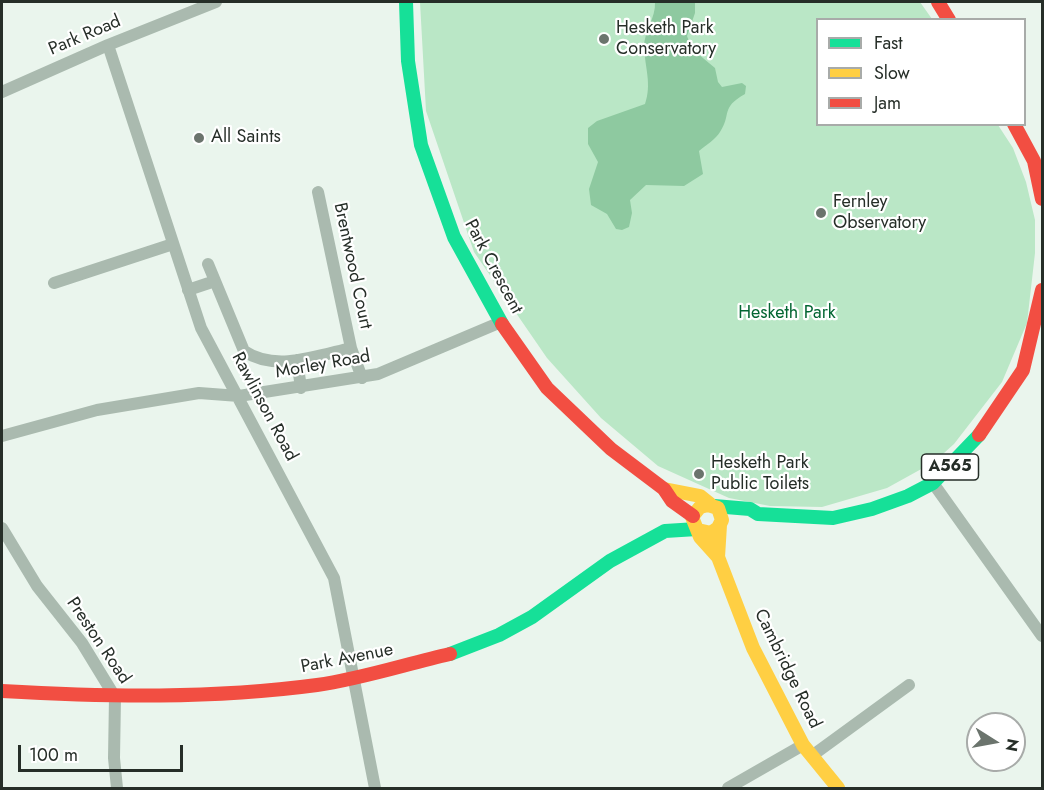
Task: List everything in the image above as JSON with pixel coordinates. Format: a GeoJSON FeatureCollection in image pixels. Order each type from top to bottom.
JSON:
{"type":"FeatureCollection","features":[{"type":"Feature","properties":{"kind":"main road","name":"Park Crescent"},"geometry":{"type":"LineString","coordinates":[[406,2],[408,61],[421,145],[454,237],[501,322],[547,388],[611,449],[664,489],[672,501],[696,523]]}},
{"type":"Feature","properties":{"kind":"main road"},"geometry":{"type":"LineString","coordinates":[[938,2],[949,18]]}},
{"type":"Feature","properties":{"kind":"main road"},"geometry":{"type":"LineString","coordinates":[[1015,126],[1034,161],[1042,192]]}},
{"type":"Feature","properties":{"kind":"main road","name":"Park Crescent"},"geometry":{"type":"LineString","coordinates":[[664,489],[700,496],[712,505],[750,509],[758,514],[833,518],[881,505],[933,483],[978,436],[1023,370],[1042,290]]}},
{"type":"Feature","properties":{"kind":"main road"},"geometry":{"type":"LineString","coordinates":[[696,523],[701,505],[712,505],[722,516],[721,525]]}},
{"type":"Feature","properties":{"kind":"main road","name":"Park Crescent"},"geometry":{"type":"LineString","coordinates":[[721,525],[751,519],[758,514]]}},
{"type":"Feature","properties":{"kind":"main road","name":"Park Avenue"},"geometry":{"type":"LineString","coordinates":[[2,691],[115,697],[251,691],[318,685],[355,677],[460,651],[499,635],[532,617],[610,561],[665,531],[696,523]]}},
{"type":"Feature","properties":{"kind":"main road","name":"A565"},"geometry":{"type":"LineString","coordinates":[[696,523],[711,533],[721,525]]}},
{"type":"Feature","properties":{"kind":"main road","name":"Cambridge Road"},"geometry":{"type":"LineString","coordinates":[[696,523],[709,550],[718,557]]}},
{"type":"Feature","properties":{"kind":"main road","name":"Cambridge Road"},"geometry":{"type":"LineString","coordinates":[[721,525],[718,557],[753,648],[808,750],[838,789]]}},
{"type":"Feature","properties":{"kind":"street","name":"Park Road"},"geometry":{"type":"LineString","coordinates":[[2,92],[108,45],[216,2]]}},
{"type":"Feature","properties":{"kind":"street","name":"Rawlinson Road"},"geometry":{"type":"LineString","coordinates":[[108,45],[201,328],[334,578],[375,789]]}},
{"type":"Feature","properties":{"kind":"street","name":"Brentwood Court"},"geometry":{"type":"LineString","coordinates":[[318,192],[351,348],[362,378]]}},
{"type":"Feature","properties":{"kind":"street"},"geometry":{"type":"LineString","coordinates":[[54,283],[173,244]]}},
{"type":"Feature","properties":{"kind":"street","name":"Brentwood Court"},"geometry":{"type":"LineString","coordinates":[[208,264],[244,351],[263,360],[297,360],[351,348]]}},
{"type":"Feature","properties":{"kind":"street"},"geometry":{"type":"LineString","coordinates":[[188,290],[215,280]]}},
{"type":"Feature","properties":{"kind":"street","name":"Morley Road"},"geometry":{"type":"LineString","coordinates":[[2,436],[97,411],[200,393],[238,396],[362,378],[378,374],[501,322]]}},
{"type":"Feature","properties":{"kind":"street"},"geometry":{"type":"LineString","coordinates":[[297,360],[301,388]]}},
{"type":"Feature","properties":{"kind":"street"},"geometry":{"type":"LineString","coordinates":[[933,483],[1042,636]]}},
{"type":"Feature","properties":{"kind":"street","name":"Preston Road"},"geometry":{"type":"LineString","coordinates":[[2,528],[38,586],[82,643],[115,697],[114,758],[117,789]]}},
{"type":"Feature","properties":{"kind":"street"},"geometry":{"type":"LineString","coordinates":[[728,789],[808,750],[909,685]]}},
{"type":"Feature","properties":{"kind":"green space","name":"Hesketh Park"},"geometry":{"type":"Polygon","coordinates":[[[420,2],[920,2],[931,18],[816,18],[816,126],[999,126],[1013,148],[1026,182],[1035,220],[1035,253],[1027,323],[1002,382],[954,444],[934,462],[887,488],[822,507],[770,506],[729,498],[658,466],[601,418],[547,358],[474,252],[426,111],[420,2]]]}},
{"type":"Feature","properties":{"kind":"shaded area"},"geometry":{"type":"Polygon","coordinates":[[[655,2],[695,2],[695,13],[687,36],[692,49],[715,68],[718,82],[722,87],[742,83],[746,86],[745,94],[729,107],[718,135],[699,151],[703,174],[684,186],[646,185],[630,200],[632,213],[629,227],[622,230],[616,229],[607,214],[591,205],[589,189],[598,162],[588,144],[588,128],[597,121],[645,104],[648,83],[644,47],[654,14],[655,2]]]}},
{"type":"Feature","properties":{"kind":"traffic: fast"},"geometry":{"type":"LineString","coordinates":[[406,2],[408,61],[421,145],[454,237],[502,324]]}},
{"type":"Feature","properties":{"kind":"traffic: fast"},"geometry":{"type":"LineString","coordinates":[[714,506],[750,509],[758,514],[833,518],[872,509],[908,496],[933,483],[979,435]]}},
{"type":"Feature","properties":{"kind":"traffic: fast"},"geometry":{"type":"LineString","coordinates":[[450,654],[499,635],[532,617],[610,561],[665,531],[697,529]]}},
{"type":"Feature","properties":{"kind":"traffic: slow"},"geometry":{"type":"LineString","coordinates":[[664,489],[700,496],[710,504]]}},
{"type":"Feature","properties":{"kind":"traffic: slow"},"geometry":{"type":"LineString","coordinates":[[698,530],[711,533],[718,528],[722,520],[718,508],[708,505],[700,507],[692,517],[700,537],[718,557]]}},
{"type":"Feature","properties":{"kind":"traffic: slow"},"geometry":{"type":"LineString","coordinates":[[720,525],[718,557],[753,648],[803,745],[838,788]]}},
{"type":"Feature","properties":{"kind":"traffic: jam"},"geometry":{"type":"LineString","coordinates":[[938,2],[948,18]]}},
{"type":"Feature","properties":{"kind":"traffic: jam"},"geometry":{"type":"LineString","coordinates":[[1015,126],[1034,161],[1042,199]]}},
{"type":"Feature","properties":{"kind":"traffic: jam"},"geometry":{"type":"LineString","coordinates":[[979,435],[1023,370],[1042,290]]}},
{"type":"Feature","properties":{"kind":"traffic: jam"},"geometry":{"type":"LineString","coordinates":[[502,324],[547,388],[611,449],[664,489],[672,501],[693,516]]}},
{"type":"Feature","properties":{"kind":"traffic: jam"},"geometry":{"type":"LineString","coordinates":[[2,691],[160,696],[278,690],[350,679],[450,654]]}},
{"type":"Feature","properties":{"kind":"place","name":"Hesketh Park Conservatory"},"geometry":{"type":"Point","coordinates":[604,39]}},
{"type":"Feature","properties":{"kind":"place","name":"All Saints"},"geometry":{"type":"Point","coordinates":[199,138]}},
{"type":"Feature","properties":{"kind":"place","name":"Fernley Observatory"},"geometry":{"type":"Point","coordinates":[821,213]}},
{"type":"Feature","properties":{"kind":"place","name":"Hesketh Park Public Toilets"},"geometry":{"type":"Point","coordinates":[699,474]}}]}
